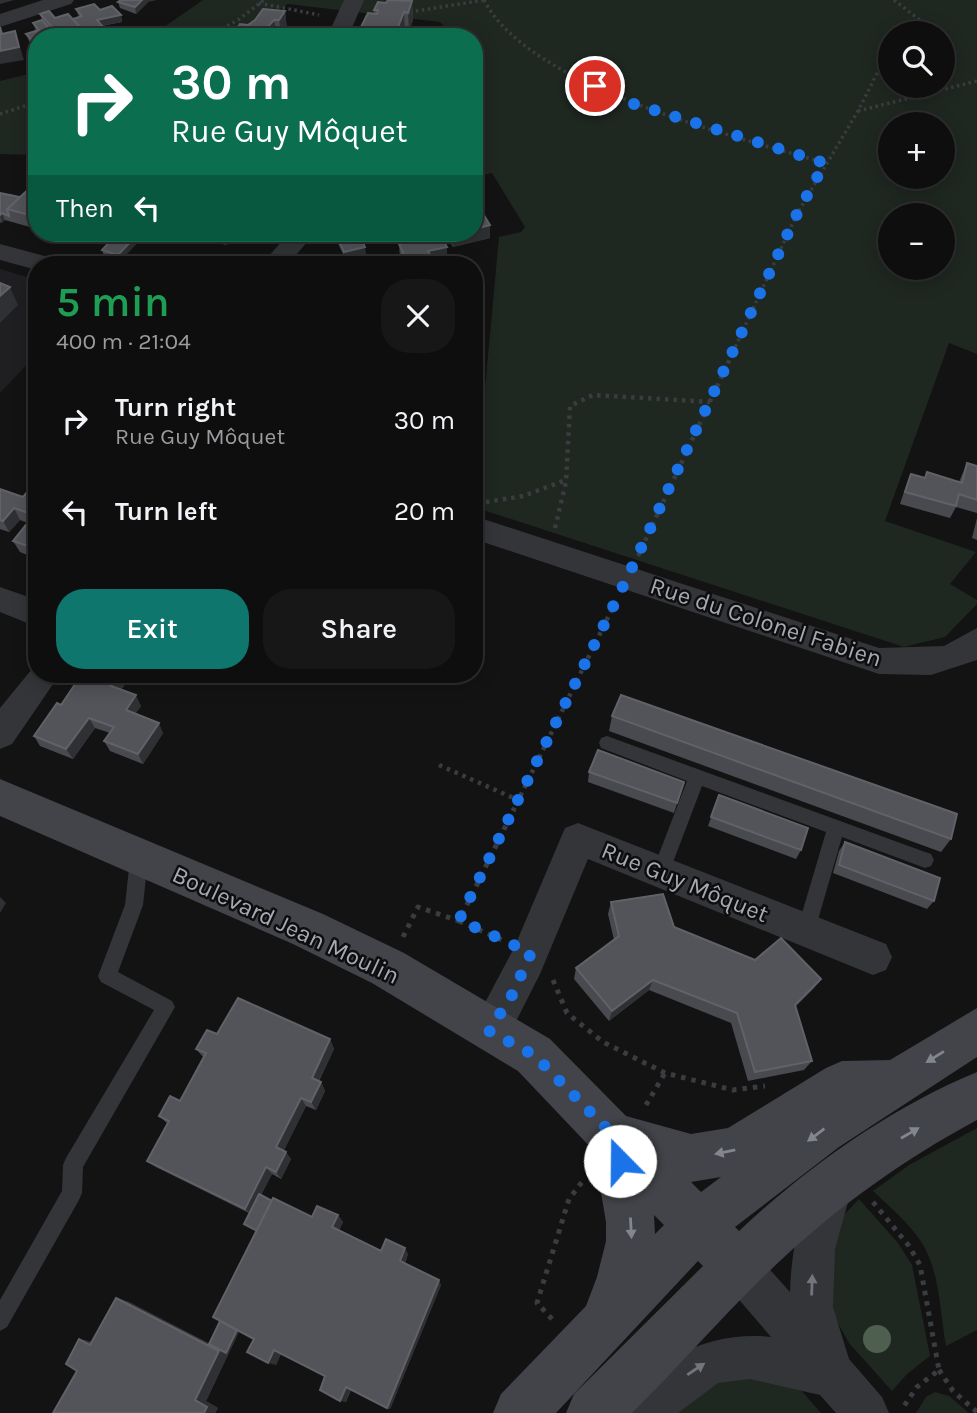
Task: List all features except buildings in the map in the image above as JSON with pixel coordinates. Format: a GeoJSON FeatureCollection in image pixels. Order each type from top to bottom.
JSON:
{"type":"FeatureCollection","features":[{"type":"Feature","properties":{"kind":"street"},"geometry":{"type":"LineString","coordinates":[[0,21],[64,0]]}},
{"type":"Feature","properties":{"kind":"street"},"geometry":{"type":"LineString","coordinates":[[341,28],[354,0]]}},
{"type":"Feature","properties":{"kind":"street"},"geometry":{"type":"LineString","coordinates":[[281,256],[295,242]]}},
{"type":"Feature","properties":{"kind":"street"},"geometry":{"type":"LineString","coordinates":[[0,251],[28,259]]}},
{"type":"Feature","properties":{"kind":"street","name":"Rue du Colonel Fabien"},"geometry":{"type":"LineString","coordinates":[[483,516],[551,552],[879,661],[922,664],[968,652],[977,642]]}},
{"type":"Feature","properties":{"kind":"street"},"geometry":{"type":"LineString","coordinates":[[0,599],[28,610]]}},
{"type":"Feature","properties":{"kind":"street"},"geometry":{"type":"LineString","coordinates":[[0,734],[37,683]]}},
{"type":"Feature","properties":{"kind":"street","name":"Boulevard Jean Moulin"},"geometry":{"type":"LineString","coordinates":[[0,797],[139,859],[308,929],[388,968],[489,1031],[534,1055],[738,1266],[866,1413]]}},
{"type":"Feature","properties":{"kind":"street","name":"Rue Guy Môquet"},"geometry":{"type":"LineString","coordinates":[[489,1031],[512,995],[578,839],[873,957]]}},
{"type":"Feature","properties":{"kind":"street"},"geometry":{"type":"LineString","coordinates":[[520,1413],[698,1225],[822,1130],[977,1031]]}},
{"type":"Feature","properties":{"kind":"street","name":"Boulevard Jean Moulin"},"geometry":{"type":"LineString","coordinates":[[615,1137],[691,1158],[735,1151],[842,1084],[893,1083]]}},
{"type":"Feature","properties":{"kind":"street"},"geometry":{"type":"LineString","coordinates":[[593,1413],[738,1266],[849,1189],[897,1140],[977,1095]]}},
{"type":"Feature","properties":{"kind":"street"},"geometry":{"type":"LineString","coordinates":[[601,1326],[627,1274],[633,1231],[615,1137]]}},
{"type":"Feature","properties":{"kind":"street"},"geometry":{"type":"LineString","coordinates":[[831,1375],[811,1307],[813,1249],[849,1189]]}},
{"type":"Feature","properties":{"kind":"street"},"geometry":{"type":"LineString","coordinates":[[644,1413],[674,1383],[706,1362],[734,1357],[768,1357],[831,1375]]}},
{"type":"Feature","properties":{"kind":"lane"},"geometry":{"type":"LineString","coordinates":[[607,743],[925,860]]}},
{"type":"Feature","properties":{"kind":"lane"},"geometry":{"type":"LineString","coordinates":[[661,872],[697,777]]}},
{"type":"Feature","properties":{"kind":"lane"},"geometry":{"type":"LineString","coordinates":[[806,930],[836,828]]}},
{"type":"Feature","properties":{"kind":"lane"},"geometry":{"type":"LineString","coordinates":[[0,1320],[72,1193],[73,1165],[166,1007],[107,976],[134,905],[139,859]]}},
{"type":"Feature","properties":{"kind":"path"},"geometry":{"type":"LineString","coordinates":[[223,28],[264,0]]}},
{"type":"Feature","properties":{"kind":"path"},"geometry":{"type":"LineString","coordinates":[[402,13],[484,0],[491,17],[548,62],[618,99],[825,163]]}},
{"type":"Feature","properties":{"kind":"path"},"geometry":{"type":"LineString","coordinates":[[894,0],[921,21]]}},
{"type":"Feature","properties":{"kind":"path"},"geometry":{"type":"LineString","coordinates":[[259,4],[291,10]]}},
{"type":"Feature","properties":{"kind":"path"},"geometry":{"type":"LineString","coordinates":[[459,920],[627,578],[797,214],[878,72]]}},
{"type":"Feature","properties":{"kind":"path"},"geometry":{"type":"LineString","coordinates":[[858,111],[977,81]]}},
{"type":"Feature","properties":{"kind":"path"},"geometry":{"type":"LineString","coordinates":[[0,114],[28,105]]}},
{"type":"Feature","properties":{"kind":"path"},"geometry":{"type":"LineString","coordinates":[[551,552],[566,480],[570,406],[593,395],[709,402]]}},
{"type":"Feature","properties":{"kind":"path"},"geometry":{"type":"LineString","coordinates":[[483,512],[566,480]]}},
{"type":"Feature","properties":{"kind":"path"},"geometry":{"type":"LineString","coordinates":[[439,765],[518,800]]}},
{"type":"Feature","properties":{"kind":"path"},"geometry":{"type":"LineString","coordinates":[[388,968],[418,907],[459,920],[552,964],[552,976],[567,1013],[603,1042],[665,1073],[733,1090],[773,1085]]}},
{"type":"Feature","properties":{"kind":"path"},"geometry":{"type":"LineString","coordinates":[[849,1189],[909,1246],[920,1265],[939,1370],[953,1391],[977,1412]]}},
{"type":"Feature","properties":{"kind":"path"},"geometry":{"type":"LineString","coordinates":[[899,1413],[916,1387],[939,1370]]}},
{"type":"Feature","properties":{"kind":"shaded area"},"geometry":{"type":"Polygon","coordinates":[[[203,0],[977,0],[977,354],[949,343],[885,521],[976,552],[950,584],[977,600],[977,604],[945,637],[904,647],[483,510],[483,410],[499,237],[521,232],[525,227],[492,173],[483,175],[483,28],[446,28],[440,22],[288,4],[252,28],[162,28],[203,0]]]}},
{"type":"Feature","properties":{"kind":"shaded area"},"geometry":{"type":"Polygon","coordinates":[[[28,74],[28,155],[0,154],[0,81],[28,74]]]}},
{"type":"Feature","properties":{"kind":"shaded area"},"geometry":{"type":"Polygon","coordinates":[[[0,269],[28,277],[28,363],[0,393],[0,269]]]}},
{"type":"Feature","properties":{"kind":"shaded area"},"geometry":{"type":"Polygon","coordinates":[[[977,1128],[977,1330],[946,1346],[939,1293],[928,1254],[911,1229],[873,1191],[909,1165],[977,1128]]]}},
{"type":"Feature","properties":{"kind":"shaded area"},"geometry":{"type":"Polygon","coordinates":[[[859,1199],[898,1243],[912,1265],[930,1356],[907,1374],[892,1391],[849,1343],[834,1316],[827,1293],[840,1219],[859,1199]]]}},
{"type":"Feature","properties":{"kind":"shaded area"},"geometry":{"type":"Polygon","coordinates":[[[741,1371],[799,1388],[821,1413],[657,1413],[741,1371]]]}},
{"type":"Feature","properties":{"kind":"shaded area"},"geometry":{"type":"Polygon","coordinates":[[[935,1392],[949,1396],[969,1413],[916,1413],[926,1397],[935,1392]]]}},
{"type":"Feature","properties":{"kind":"route"},"geometry":{"type":"LineString","coordinates":[[595,86],[618,99],[825,163],[797,214],[627,578],[459,920],[531,953],[512,995],[489,1031],[534,1055],[615,1137],[620,1161]]}}]}
